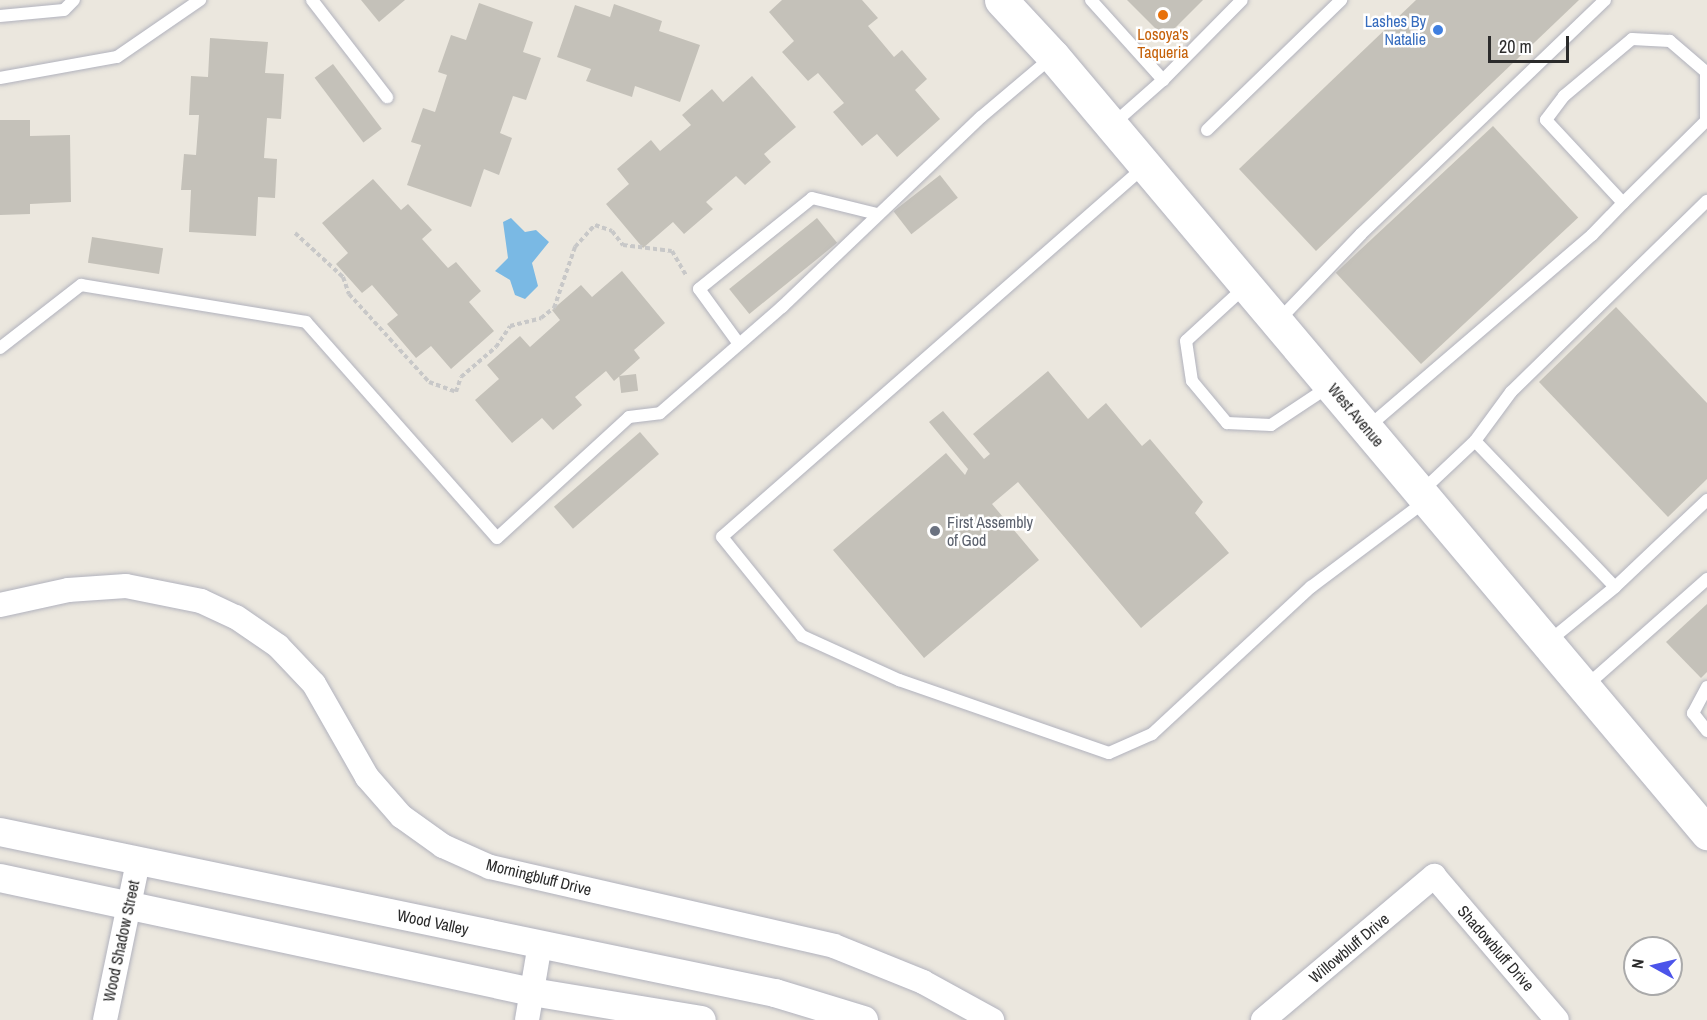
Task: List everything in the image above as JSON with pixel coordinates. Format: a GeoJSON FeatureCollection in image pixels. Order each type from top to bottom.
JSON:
{"type":"FeatureCollection","features":[{"type":"Feature","properties":{"kind":"main road","name":"West Avenue"},"geometry":{"type":"LineString","coordinates":[[1001,0],[1053,56],[1425,495],[1707,833]]}},
{"type":"Feature","properties":{"kind":"street","name":"Morningbluff Drive"},"geometry":{"type":"LineString","coordinates":[[0,605],[68,590],[126,586],[201,601],[236,617],[279,646],[314,684],[367,777],[401,816],[443,846],[490,867],[834,946],[923,982],[992,1020]]}},
{"type":"Feature","properties":{"kind":"street","name":"Wood Valley"},"geometry":{"type":"LineString","coordinates":[[0,832],[775,993],[864,1020]]}},
{"type":"Feature","properties":{"kind":"street","name":"Wood Shadow Street"},"geometry":{"type":"LineString","coordinates":[[105,1020],[138,862]]}},
{"type":"Feature","properties":{"kind":"street","name":"Willowbluff Drive"},"geometry":{"type":"LineString","coordinates":[[1263,1020],[1434,876]]}},
{"type":"Feature","properties":{"kind":"street","name":"Shadowbluff Drive"},"geometry":{"type":"LineString","coordinates":[[1434,876],[1557,1020]]}},
{"type":"Feature","properties":{"kind":"street"},"geometry":{"type":"LineString","coordinates":[[0,878],[532,992],[702,1020]]}},
{"type":"Feature","properties":{"kind":"street"},"geometry":{"type":"LineString","coordinates":[[527,1020],[540,944]]}},
{"type":"Feature","properties":{"kind":"lane"},"geometry":{"type":"LineString","coordinates":[[0,16],[64,10],[74,0]]}},
{"type":"Feature","properties":{"kind":"lane"},"geometry":{"type":"LineString","coordinates":[[0,78],[117,57],[200,0]]}},
{"type":"Feature","properties":{"kind":"lane"},"geometry":{"type":"LineString","coordinates":[[312,0],[387,97]]}},
{"type":"Feature","properties":{"kind":"lane"},"geometry":{"type":"LineString","coordinates":[[1091,0],[1163,81]]}},
{"type":"Feature","properties":{"kind":"lane"},"geometry":{"type":"LineString","coordinates":[[1112,126],[1163,81],[1242,0]]}},
{"type":"Feature","properties":{"kind":"lane"},"geometry":{"type":"LineString","coordinates":[[1207,130],[1341,0]]}},
{"type":"Feature","properties":{"kind":"lane"},"geometry":{"type":"LineString","coordinates":[[1277,321],[1378,217],[1605,0]]}},
{"type":"Feature","properties":{"kind":"lane"},"geometry":{"type":"LineString","coordinates":[[1367,427],[1623,203],[1706,121],[1706,72],[1670,41],[1632,39],[1563,96],[1546,120],[1623,203]]}},
{"type":"Feature","properties":{"kind":"lane"},"geometry":{"type":"LineString","coordinates":[[0,348],[81,285],[306,322],[497,538],[629,417],[660,413],[739,344],[877,214],[1053,56]]}},
{"type":"Feature","properties":{"kind":"lane"},"geometry":{"type":"LineString","coordinates":[[1145,166],[722,537],[802,636],[899,680],[1109,753],[1152,734],[1311,587],[1425,495],[1474,441],[1511,392],[1707,201]]}},
{"type":"Feature","properties":{"kind":"lane"},"geometry":{"type":"LineString","coordinates":[[739,344],[699,289],[812,198],[877,214]]}},
{"type":"Feature","properties":{"kind":"lane"},"geometry":{"type":"LineString","coordinates":[[1246,285],[1186,341],[1192,381],[1227,423],[1270,425],[1331,386]]}},
{"type":"Feature","properties":{"kind":"lane"},"geometry":{"type":"LineString","coordinates":[[1474,441],[1615,587]]}},
{"type":"Feature","properties":{"kind":"lane"},"geometry":{"type":"LineString","coordinates":[[1548,642],[1615,587],[1707,500]]}},
{"type":"Feature","properties":{"kind":"lane"},"geometry":{"type":"LineString","coordinates":[[1585,687],[1707,579]]}},
{"type":"Feature","properties":{"kind":"lane"},"geometry":{"type":"LineString","coordinates":[[1707,687],[1693,713],[1707,731]]}},
{"type":"Feature","properties":{"kind":"path"},"geometry":{"type":"LineString","coordinates":[[295,233],[343,277],[349,294],[429,382],[456,392],[461,377],[496,347],[510,326],[540,318],[554,308],[576,247],[595,225],[612,231],[622,245],[672,251],[677,264],[699,289]]}},
{"type":"Feature","properties":{"kind":"water"},"geometry":{"type":"Polygon","coordinates":[[[511,218],[525,232],[536,230],[549,242],[532,263],[538,286],[525,299],[515,295],[510,280],[495,271],[508,258],[503,222],[511,218]]]}},
{"type":"Feature","properties":{"kind":"building"},"geometry":{"type":"Polygon","coordinates":[[[361,0],[405,0],[379,22],[361,0]]]}},
{"type":"Feature","properties":{"kind":"building"},"geometry":{"type":"Polygon","coordinates":[[[782,0],[862,0],[878,18],[868,26],[894,57],[902,50],[927,79],[915,90],[940,119],[897,157],[877,134],[862,146],[833,112],[844,103],[818,73],[808,81],[782,52],[794,41],[769,12],[782,0]]]}},
{"type":"Feature","properties":{"kind":"building"},"geometry":{"type":"Polygon","coordinates":[[[1127,0],[1203,0],[1165,38],[1127,0]]]}},
{"type":"Feature","properties":{"kind":"building"},"geometry":{"type":"Polygon","coordinates":[[[1416,0],[1579,0],[1316,251],[1239,169],[1416,0]]]}},
{"type":"Feature","properties":{"kind":"building"},"geometry":{"type":"Polygon","coordinates":[[[479,3],[533,22],[523,52],[541,58],[526,100],[513,96],[500,133],[512,138],[499,175],[484,169],[471,207],[407,185],[421,145],[411,142],[423,108],[435,112],[447,75],[438,72],[451,35],[466,40],[479,3]]]}},
{"type":"Feature","properties":{"kind":"building"},"geometry":{"type":"Polygon","coordinates":[[[614,4],[662,21],[659,31],[700,45],[680,102],[635,86],[632,97],[586,81],[591,69],[557,57],[575,5],[610,17],[614,4]]]}},
{"type":"Feature","properties":{"kind":"building"},"geometry":{"type":"Polygon","coordinates":[[[210,38],[268,42],[265,73],[284,74],[281,119],[267,118],[264,158],[277,159],[275,198],[258,197],[256,236],[189,232],[191,190],[181,190],[184,154],[196,155],[199,115],[189,115],[191,76],[208,77],[210,38]]]}},
{"type":"Feature","properties":{"kind":"building"},"geometry":{"type":"Polygon","coordinates":[[[333,64],[382,129],[363,143],[315,78],[333,64]]]}},
{"type":"Feature","properties":{"kind":"building"},"geometry":{"type":"Polygon","coordinates":[[[752,76],[796,127],[764,154],[771,162],[745,185],[736,176],[706,202],[713,209],[684,234],[673,222],[643,248],[606,204],[629,184],[617,169],[651,140],[660,151],[691,125],[682,115],[712,89],[723,102],[752,76]]]}},
{"type":"Feature","properties":{"kind":"building"},"geometry":{"type":"Polygon","coordinates":[[[0,120],[30,120],[30,136],[70,135],[71,202],[30,204],[30,214],[0,215],[0,120]]]}},
{"type":"Feature","properties":{"kind":"building"},"geometry":{"type":"Polygon","coordinates":[[[1493,126],[1578,217],[1421,364],[1336,273],[1493,126]]]}},
{"type":"Feature","properties":{"kind":"building"},"geometry":{"type":"Polygon","coordinates":[[[940,175],[958,198],[911,234],[894,211],[940,175]]]}},
{"type":"Feature","properties":{"kind":"building"},"geometry":{"type":"Polygon","coordinates":[[[373,179],[401,210],[408,204],[432,230],[422,239],[448,268],[456,262],[481,291],[469,302],[494,331],[451,369],[431,346],[416,358],[387,324],[398,315],[372,285],[362,293],[336,264],[348,253],[322,223],[373,179]]]}},
{"type":"Feature","properties":{"kind":"building"},"geometry":{"type":"Polygon","coordinates":[[[817,218],[837,243],[749,314],[729,289],[817,218]]]}},
{"type":"Feature","properties":{"kind":"building"},"geometry":{"type":"Polygon","coordinates":[[[92,237],[163,248],[159,274],[88,263],[92,237]]]}},
{"type":"Feature","properties":{"kind":"building"},"geometry":{"type":"Polygon","coordinates":[[[622,271],[665,323],[634,350],[640,358],[614,381],[606,371],[575,397],[582,405],[553,430],[542,418],[512,443],[475,400],[499,379],[487,365],[520,336],[530,347],[560,320],[552,310],[581,285],[592,297],[622,271]]]}},
{"type":"Feature","properties":{"kind":"building"},"geometry":{"type":"Polygon","coordinates":[[[1616,307],[1707,403],[1707,479],[1668,517],[1539,382],[1616,307]]]}},
{"type":"Feature","properties":{"kind":"building","name":"First Assembly of God"},"geometry":{"type":"Polygon","coordinates":[[[1048,371],[1088,419],[1106,403],[1142,446],[1150,439],[1203,502],[1195,513],[1229,553],[1141,628],[1018,482],[992,504],[1039,560],[924,658],[833,550],[946,453],[965,475],[968,469],[929,422],[943,411],[984,459],[990,454],[973,434],[1048,371]]]}},
{"type":"Feature","properties":{"kind":"building"},"geometry":{"type":"Polygon","coordinates":[[[636,374],[638,391],[621,393],[619,376],[636,374]]]}},
{"type":"Feature","properties":{"kind":"building"},"geometry":{"type":"Polygon","coordinates":[[[640,432],[659,454],[573,529],[554,507],[640,432]]]}},
{"type":"Feature","properties":{"kind":"building"},"geometry":{"type":"Polygon","coordinates":[[[1707,604],[1707,672],[1701,678],[1666,642],[1707,604]]]}},
{"type":"Feature","properties":{"kind":"place","name":"Losoya's Taqueria"},"geometry":{"type":"Point","coordinates":[1163,15]}},
{"type":"Feature","properties":{"kind":"place","name":"Lashes By Natalie"},"geometry":{"type":"Point","coordinates":[1438,30]}},
{"type":"Feature","properties":{"kind":"place","name":"First Assembly of God"},"geometry":{"type":"Point","coordinates":[935,531]}}]}
